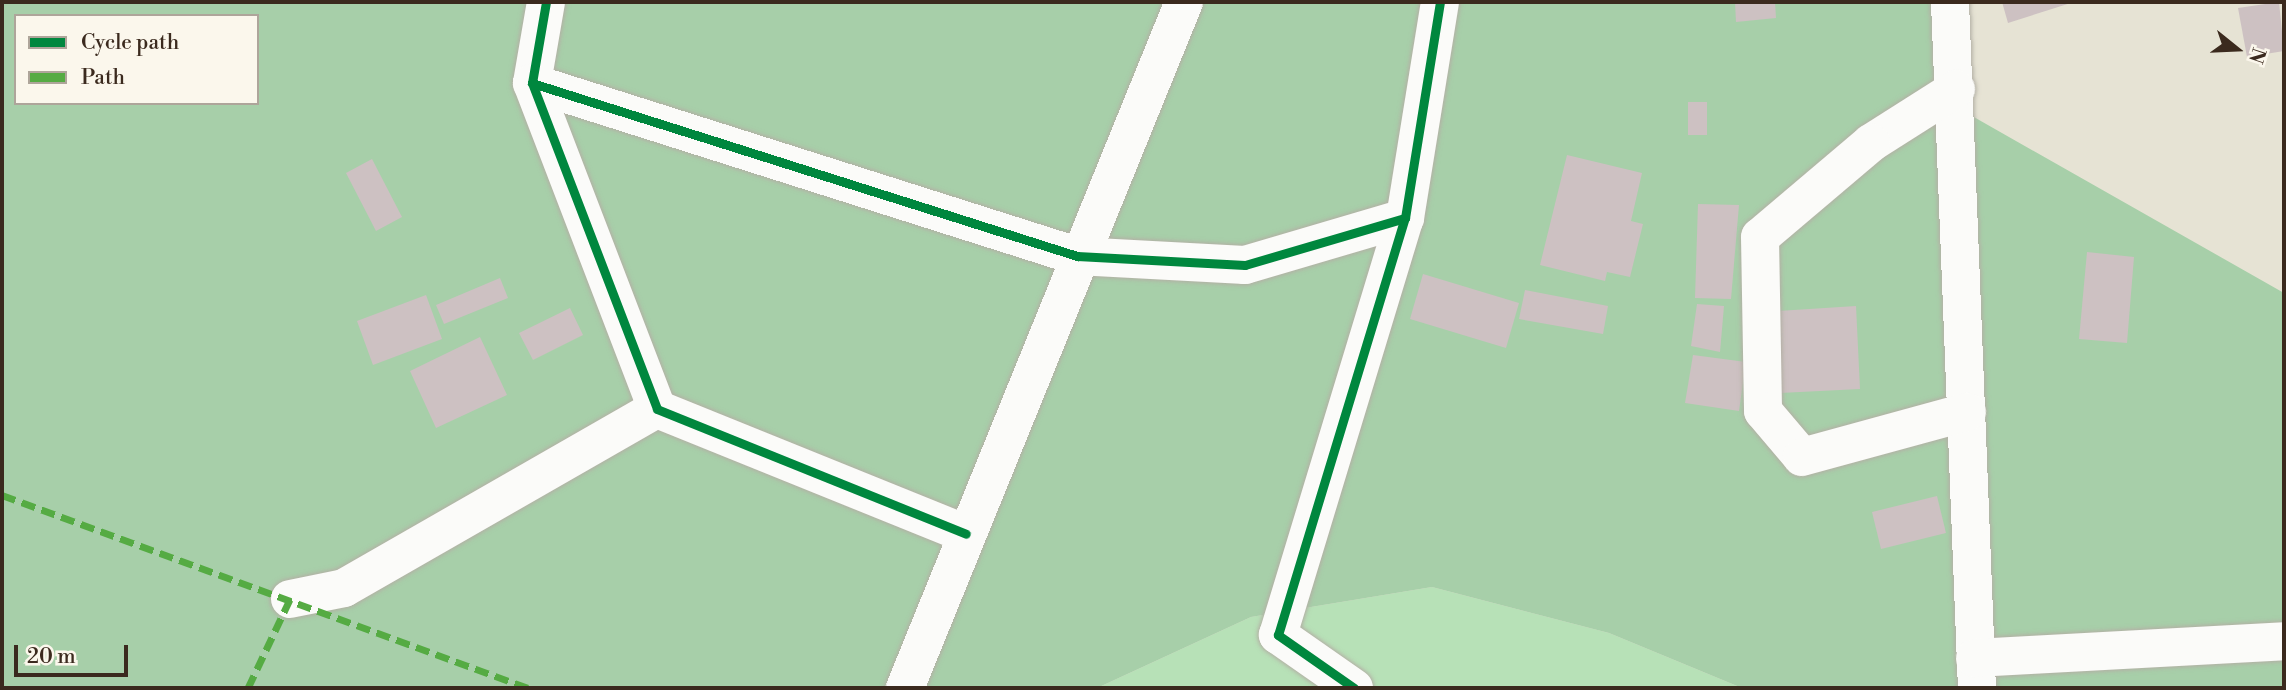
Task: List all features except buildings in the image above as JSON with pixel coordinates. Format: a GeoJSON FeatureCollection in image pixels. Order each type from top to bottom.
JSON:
{"type":"FeatureCollection","features":[{"type":"Feature","properties":{"kind":"street"},"geometry":{"type":"LineString","coordinates":[[546,2],[531,83],[657,409],[966,534]]}},
{"type":"Feature","properties":{"kind":"street"},"geometry":{"type":"LineString","coordinates":[[905,688],[1077,256],[1184,2]]}},
{"type":"Feature","properties":{"kind":"street"},"geometry":{"type":"LineString","coordinates":[[1354,688],[1278,635],[1405,218],[1440,2]]}},
{"type":"Feature","properties":{"kind":"street"},"geometry":{"type":"LineString","coordinates":[[1950,2],[1956,89],[1976,673],[2284,640]]}},
{"type":"Feature","properties":{"kind":"street"},"geometry":{"type":"LineString","coordinates":[[531,83],[1077,256],[1245,265],[1405,218]]}},
{"type":"Feature","properties":{"kind":"street"},"geometry":{"type":"LineString","coordinates":[[1956,89],[1871,143],[1760,237],[1763,411],[1802,457],[1967,412]]}},
{"type":"Feature","properties":{"kind":"street"},"geometry":{"type":"LineString","coordinates":[[290,599],[344,588],[657,409]]}},
{"type":"Feature","properties":{"kind":"green space"},"geometry":{"type":"Polygon","coordinates":[[[2,2],[1950,2],[1958,108],[2284,293],[2284,688],[1742,688],[1609,633],[1432,587],[1251,617],[1097,688],[2,688],[2,2]]]}},
{"type":"Feature","properties":{"kind":"green space"},"geometry":{"type":"Polygon","coordinates":[[[1432,587],[1609,633],[1742,688],[1097,688],[1251,617],[1432,587]]]}},
{"type":"Feature","properties":{"kind":"marked path"},"geometry":{"type":"LineString","coordinates":[[2,495],[528,688]]}},
{"type":"Feature","properties":{"kind":"marked path"},"geometry":{"type":"LineString","coordinates":[[248,688],[290,599]]}},
{"type":"Feature","properties":{"kind":"cycle path"},"geometry":{"type":"LineString","coordinates":[[546,2],[532,83],[657,409],[966,534]]}},
{"type":"Feature","properties":{"kind":"cycle path"},"geometry":{"type":"LineString","coordinates":[[1354,688],[1278,635],[1405,218],[1440,2]]}},
{"type":"Feature","properties":{"kind":"cycle path"},"geometry":{"type":"LineString","coordinates":[[532,83],[1077,256],[1245,265],[1405,218]]}}]}
